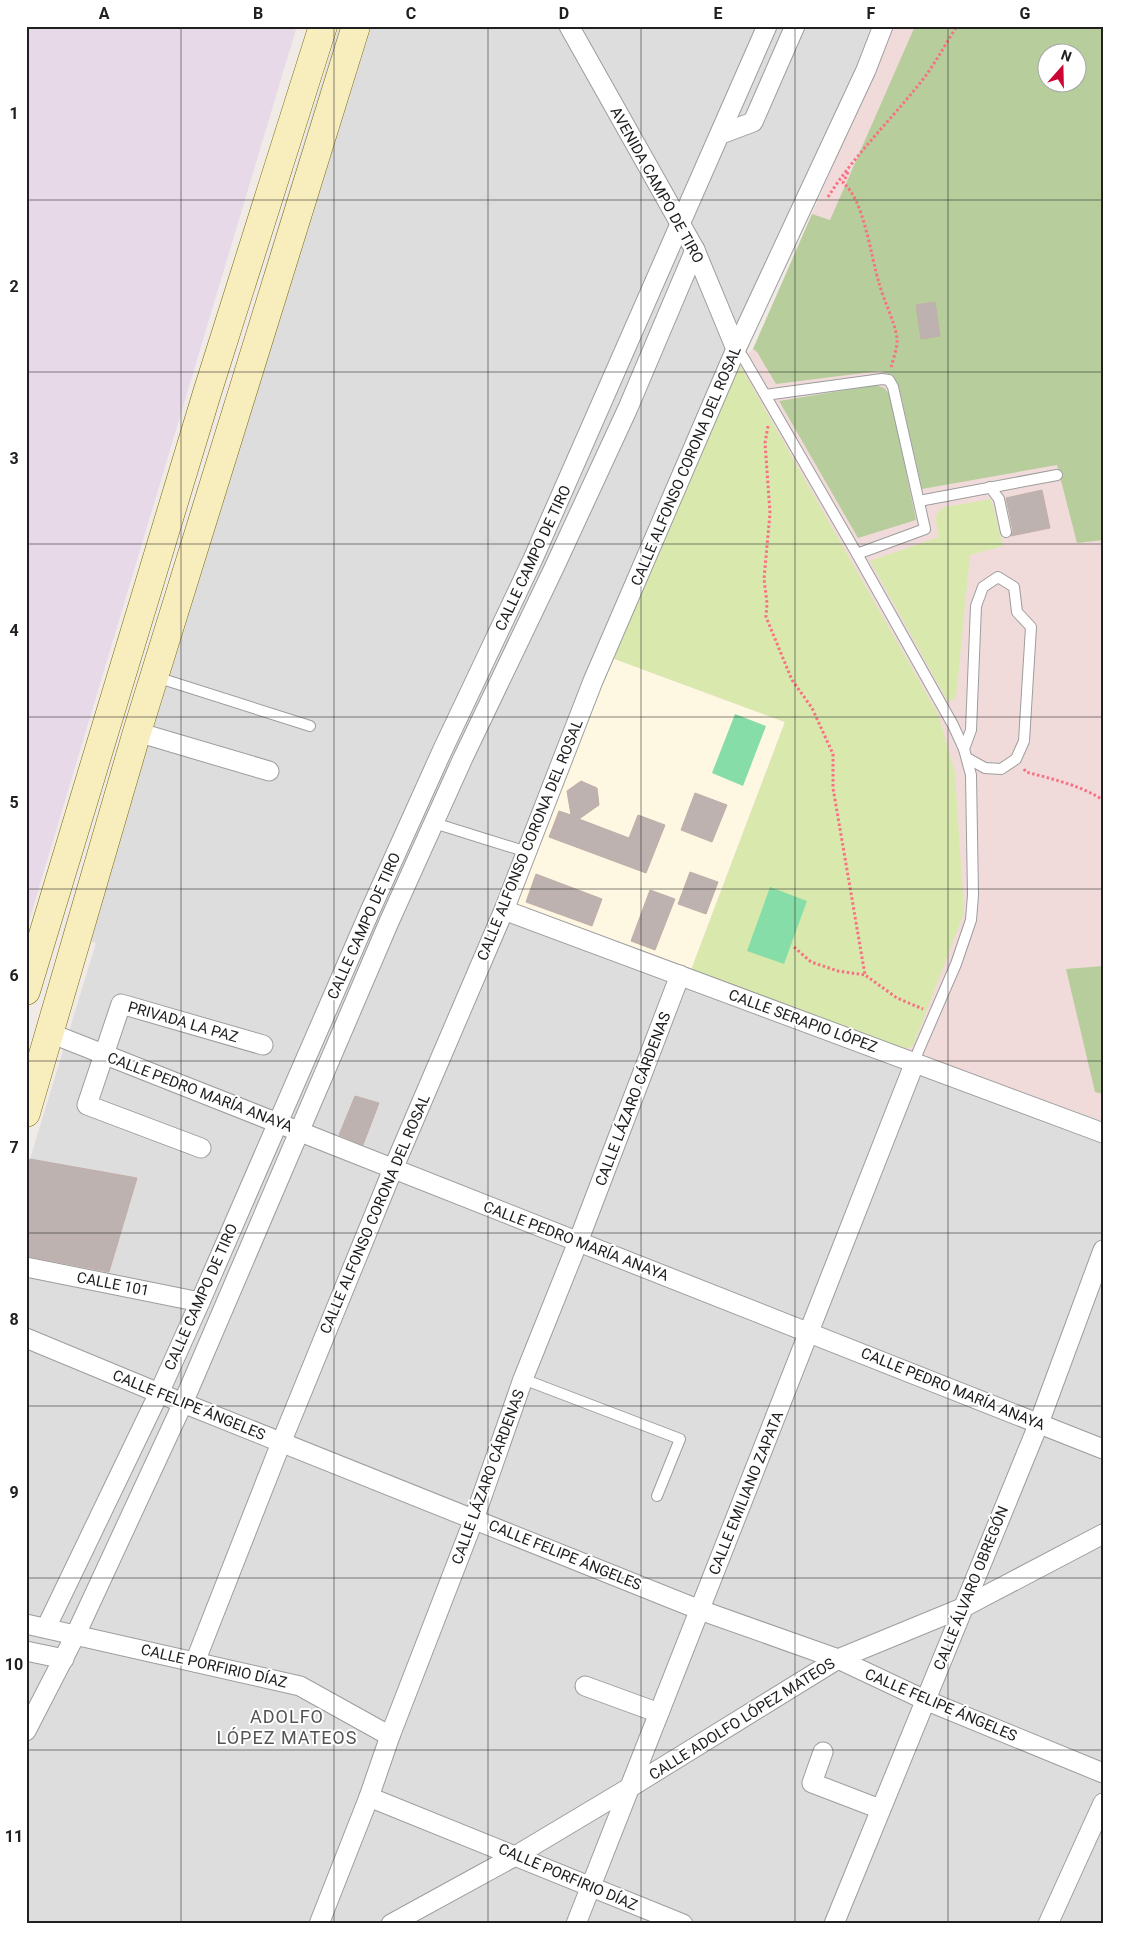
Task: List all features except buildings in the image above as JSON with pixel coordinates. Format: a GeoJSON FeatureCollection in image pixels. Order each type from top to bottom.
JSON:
{"type":"FeatureCollection","features":[{"type":"Feature","properties":{"kind":"main road"},"geometry":{"type":"LineString","coordinates":[[26,991],[207,393],[323,26]]}},
{"type":"Feature","properties":{"kind":"main road"},"geometry":{"type":"LineString","coordinates":[[26,1113],[137,732],[356,26]]}},
{"type":"Feature","properties":{"kind":"main road"},"geometry":{"type":"LineString","coordinates":[[117,694],[146,704]]}},
{"type":"Feature","properties":{"kind":"street","name":"AVENIDA CAMPO DE TIRO"},"geometry":{"type":"LineString","coordinates":[[569,26],[695,250],[736,349]]}},
{"type":"Feature","properties":{"kind":"street","name":"CALLE CAMPO DE TIRO"},"geometry":{"type":"LineString","coordinates":[[46,1628],[200,1302],[366,920],[443,749],[534,559],[768,26]]}},
{"type":"Feature","properties":{"kind":"street"},"geometry":{"type":"LineString","coordinates":[[720,134],[753,122],[795,26]]}},
{"type":"Feature","properties":{"kind":"street","name":"CALLE ALFONSO CORONA DEL ROSAL"},"geometry":{"type":"LineString","coordinates":[[195,1662],[393,1170],[504,910],[594,681],[736,349],[862,79],[882,26]]}},
{"type":"Feature","properties":{"kind":"street","name":"CALLE CAMPO DE TIRO"},"geometry":{"type":"LineString","coordinates":[[76,1634],[183,1403],[389,922],[628,408],[695,250]]}},
{"type":"Feature","properties":{"kind":"street"},"geometry":{"type":"LineString","coordinates":[[606,396],[628,408]]}},
{"type":"Feature","properties":{"kind":"street"},"geometry":{"type":"LineString","coordinates":[[534,559],[554,568]]}},
{"type":"Feature","properties":{"kind":"street"},"geometry":{"type":"LineString","coordinates":[[137,732],[269,771]]}},
{"type":"Feature","properties":{"kind":"street"},"geometry":{"type":"LineString","coordinates":[[443,749],[464,758]]}},
{"type":"Feature","properties":{"kind":"street","name":"CALLE SERAPIO LÓPEZ"},"geometry":{"type":"LineString","coordinates":[[504,910],[1103,1133]]}},
{"type":"Feature","properties":{"kind":"street","name":"CALLE LÁZARO CÁRDENAS"},"geometry":{"type":"LineString","coordinates":[[320,1924],[474,1519],[523,1379],[578,1242],[680,975]]}},
{"type":"Feature","properties":{"kind":"street","name":"PRIVADA LA PAZ"},"geometry":{"type":"LineString","coordinates":[[201,1148],[87,1105],[121,1004],[263,1045]]}},
{"type":"Feature","properties":{"kind":"street","name":"CALLE PEDRO MARÍA ANAYA"},"geometry":{"type":"LineString","coordinates":[[50,1033],[1103,1449]]}},
{"type":"Feature","properties":{"kind":"street","name":"CALLE EMILIANO ZAPATA"},"geometry":{"type":"LineString","coordinates":[[576,1924],[915,1062]]}},
{"type":"Feature","properties":{"kind":"street","name":"CALLE ÁLVARO OBREGÓN"},"geometry":{"type":"LineString","coordinates":[[834,1924],[1039,1423],[1103,1250]]}},
{"type":"Feature","properties":{"kind":"street","name":"CALLE 101"},"geometry":{"type":"LineString","coordinates":[[26,1267],[200,1302]]}},
{"type":"Feature","properties":{"kind":"street","name":"CALLE FELIPE ÁNGELES"},"geometry":{"type":"LineString","coordinates":[[26,1338],[158,1393],[700,1610],[838,1659],[925,1700],[1103,1773]]}},
{"type":"Feature","properties":{"kind":"street","name":"CALLE ADOLFO LÓPEZ MATEOS"},"geometry":{"type":"LineString","coordinates":[[391,1924],[517,1855],[838,1659],[962,1608],[1103,1534]]}},
{"type":"Feature","properties":{"kind":"street","name":"CALLE PORFIRIO DÍAZ"},"geometry":{"type":"LineString","coordinates":[[26,1624],[300,1686],[390,1736]]}},
{"type":"Feature","properties":{"kind":"street"},"geometry":{"type":"LineString","coordinates":[[26,1731],[76,1634]]}},
{"type":"Feature","properties":{"kind":"street"},"geometry":{"type":"LineString","coordinates":[[26,1651],[64,1659]]}},
{"type":"Feature","properties":{"kind":"street"},"geometry":{"type":"LineString","coordinates":[[585,1686],[659,1713]]}},
{"type":"Feature","properties":{"kind":"street"},"geometry":{"type":"LineString","coordinates":[[823,1752],[812,1783],[880,1809]]}},
{"type":"Feature","properties":{"kind":"street","name":"CALLE PORFIRIO DÍAZ"},"geometry":{"type":"LineString","coordinates":[[369,1797],[517,1855],[590,1888],[682,1924]]}},
{"type":"Feature","properties":{"kind":"street"},"geometry":{"type":"LineString","coordinates":[[1048,1924],[1103,1804]]}},
{"type":"Feature","properties":{"kind":"lane"},"geometry":{"type":"LineString","coordinates":[[736,349],[765,395],[857,554],[953,725],[966,753],[971,775],[973,895],[971,920],[956,964],[915,1062]]}},
{"type":"Feature","properties":{"kind":"lane"},"geometry":{"type":"LineString","coordinates":[[765,395],[882,379],[889,380],[893,387],[925,529],[857,554]]}},
{"type":"Feature","properties":{"kind":"lane"},"geometry":{"type":"LineString","coordinates":[[919,500],[1057,475]]}},
{"type":"Feature","properties":{"kind":"lane"},"geometry":{"type":"LineString","coordinates":[[990,487],[999,499],[1006,532]]}},
{"type":"Feature","properties":{"kind":"lane"},"geometry":{"type":"LineString","coordinates":[[998,577],[1014,587],[1017,612],[1031,627],[1024,741],[1016,759],[1001,769],[985,768],[966,753],[971,730],[976,606],[984,586],[998,577]]}},
{"type":"Feature","properties":{"kind":"lane"},"geometry":{"type":"LineString","coordinates":[[155,677],[310,726]]}},
{"type":"Feature","properties":{"kind":"lane"},"geometry":{"type":"LineString","coordinates":[[434,823],[526,852]]}},
{"type":"Feature","properties":{"kind":"lane"},"geometry":{"type":"LineString","coordinates":[[523,1379],[680,1439],[657,1496]]}},
{"type":"Feature","properties":{"kind":"path"},"geometry":{"type":"LineString","coordinates":[[826,201],[850,167],[924,77],[957,26]]}},
{"type":"Feature","properties":{"kind":"path"},"geometry":{"type":"LineString","coordinates":[[850,167],[843,183],[850,188],[857,204],[870,242],[878,282],[897,338],[889,380]]}},
{"type":"Feature","properties":{"kind":"path"},"geometry":{"type":"LineString","coordinates":[[773,409],[765,442],[770,513],[764,579],[767,603],[766,617],[792,680],[812,708],[833,754],[833,788],[865,975]]}},
{"type":"Feature","properties":{"kind":"path"},"geometry":{"type":"LineString","coordinates":[[1016,759],[1026,772],[1064,782],[1093,793],[1103,800]]}},
{"type":"Feature","properties":{"kind":"path"},"geometry":{"type":"LineString","coordinates":[[794,948],[811,962],[838,971],[865,975],[897,998],[934,1014]]}},
{"type":"Feature","properties":{"kind":"shaded area"},"geometry":{"type":"Polygon","coordinates":[[[26,26],[297,26],[26,931],[26,26]]]}},
{"type":"Feature","properties":{"kind":"shaded area","name":"ADOLFO LÓPEZ MATEOS"},"geometry":{"type":"Polygon","coordinates":[[[339,26],[887,26],[615,657],[1103,1110],[1103,1924],[26,1924],[26,1159],[30,1159],[96,943],[63,933],[339,26]]]}},
{"type":"Feature","properties":{"kind":"shaded area"},"geometry":{"type":"Polygon","coordinates":[[[894,26],[1103,26],[1103,1121],[690,973],[785,722],[612,658],[738,362],[753,349],[894,26]]]}},
{"type":"Feature","properties":{"kind":"shaded area"},"geometry":{"type":"Polygon","coordinates":[[[612,658],[785,722],[690,973],[512,909],[612,658]]]}},
{"type":"Feature","properties":{"kind":"green space"},"geometry":{"type":"Polygon","coordinates":[[[915,26],[1103,26],[1103,540],[1077,543],[1057,465],[922,489],[899,387],[893,375],[880,371],[776,384],[757,352],[753,349],[812,214],[830,220],[915,26]]]}},
{"type":"Feature","properties":{"kind":"green space"},"geometry":{"type":"Polygon","coordinates":[[[738,362],[938,714],[955,772],[964,913],[913,1046],[903,1050],[690,973],[785,722],[612,658],[738,362]]]}},
{"type":"Feature","properties":{"kind":"green space"},"geometry":{"type":"Polygon","coordinates":[[[876,385],[884,388],[890,394],[916,520],[858,538],[779,401],[876,385]]]}},
{"type":"Feature","properties":{"kind":"green space"},"geometry":{"type":"Polygon","coordinates":[[[991,499],[1003,546],[970,555],[956,698],[948,702],[870,561],[939,537],[936,516],[945,507],[991,499]]]}},
{"type":"Feature","properties":{"kind":"green space"},"geometry":{"type":"Polygon","coordinates":[[[735,714],[766,726],[743,786],[712,773],[735,714]]]}},
{"type":"Feature","properties":{"kind":"green space"},"geometry":{"type":"Polygon","coordinates":[[[770,887],[807,901],[784,964],[747,951],[770,887]]]}},
{"type":"Feature","properties":{"kind":"green space"},"geometry":{"type":"Polygon","coordinates":[[[1103,966],[1103,1094],[1095,1092],[1066,969],[1103,966]]]}},
{"type":"Feature","properties":{"kind":"district","name":"ADOLFO LÓPEZ MATEOS"},"geometry":{"type":"Point","coordinates":[287,1726]}}]}
